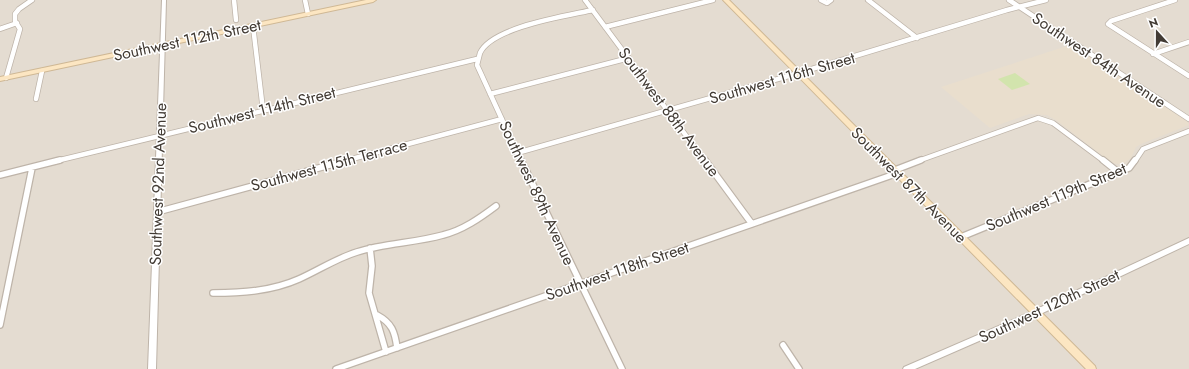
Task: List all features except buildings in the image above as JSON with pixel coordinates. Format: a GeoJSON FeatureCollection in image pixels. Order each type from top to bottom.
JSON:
{"type":"FeatureCollection","features":[{"type":"Feature","properties":{"kind":"main road","name":"Southwest 112th Street"},"geometry":{"type":"LineString","coordinates":[[3,79],[373,0]]}},
{"type":"Feature","properties":{"kind":"main road","name":"Southwest 87th Avenue"},"geometry":{"type":"LineString","coordinates":[[726,0],[1092,369]]}},
{"type":"Feature","properties":{"kind":"street"},"geometry":{"type":"LineString","coordinates":[[3,79],[20,29],[15,20],[16,14],[32,0]]}},
{"type":"Feature","properties":{"kind":"street","name":"Southwest 92nd Avenue"},"geometry":{"type":"LineString","coordinates":[[152,369],[164,0]]}},
{"type":"Feature","properties":{"kind":"street"},"geometry":{"type":"LineString","coordinates":[[234,0],[236,20]]}},
{"type":"Feature","properties":{"kind":"street"},"geometry":{"type":"LineString","coordinates":[[305,0],[308,14]]}},
{"type":"Feature","properties":{"kind":"street","name":"Southwest 88th Avenue"},"geometry":{"type":"LineString","coordinates":[[585,0],[752,224]]}},
{"type":"Feature","properties":{"kind":"street"},"geometry":{"type":"LineString","coordinates":[[605,27],[713,0]]}},
{"type":"Feature","properties":{"kind":"street"},"geometry":{"type":"LineString","coordinates":[[821,0],[827,3],[831,0]]}},
{"type":"Feature","properties":{"kind":"street"},"geometry":{"type":"LineString","coordinates":[[868,0],[917,38]]}},
{"type":"Feature","properties":{"kind":"street","name":"Southwest 84th Avenue"},"geometry":{"type":"LineString","coordinates":[[1009,0],[1189,119]]}},
{"type":"Feature","properties":{"kind":"street","name":"Southwest 116th Street"},"geometry":{"type":"LineString","coordinates":[[517,153],[799,73],[1046,0]]}},
{"type":"Feature","properties":{"kind":"street"},"geometry":{"type":"LineString","coordinates":[[1175,0],[1110,21],[1108,24],[1189,76]]}},
{"type":"Feature","properties":{"kind":"street"},"geometry":{"type":"LineString","coordinates":[[477,59],[489,42],[506,31],[593,10]]}},
{"type":"Feature","properties":{"kind":"street"},"geometry":{"type":"LineString","coordinates":[[0,29],[17,23]]}},
{"type":"Feature","properties":{"kind":"street"},"geometry":{"type":"LineString","coordinates":[[253,26],[263,110]]}},
{"type":"Feature","properties":{"kind":"street"},"geometry":{"type":"LineString","coordinates":[[1153,54],[1189,42]]}},
{"type":"Feature","properties":{"kind":"street"},"geometry":{"type":"LineString","coordinates":[[490,94],[629,58]]}},
{"type":"Feature","properties":{"kind":"street","name":"Southwest 89th Avenue"},"geometry":{"type":"LineString","coordinates":[[477,59],[478,69],[517,153],[622,369]]}},
{"type":"Feature","properties":{"kind":"street","name":"Southwest 114th Street"},"geometry":{"type":"LineString","coordinates":[[0,175],[477,59]]}},
{"type":"Feature","properties":{"kind":"street"},"geometry":{"type":"LineString","coordinates":[[36,99],[42,70]]}},
{"type":"Feature","properties":{"kind":"street","name":"Southwest 118th Street"},"geometry":{"type":"LineString","coordinates":[[336,369],[752,224],[896,172],[1030,120],[1041,118],[1056,125],[1118,172]]}},
{"type":"Feature","properties":{"kind":"street","name":"Southwest 115th Terrace"},"geometry":{"type":"LineString","coordinates":[[157,212],[502,119]]}},
{"type":"Feature","properties":{"kind":"street","name":"Southwest 119th Street"},"geometry":{"type":"LineString","coordinates":[[961,236],[1132,166],[1139,152],[1143,148],[1189,130]]}},
{"type":"Feature","properties":{"kind":"street"},"geometry":{"type":"LineString","coordinates":[[0,326],[3,302],[32,168]]}},
{"type":"Feature","properties":{"kind":"street"},"geometry":{"type":"LineString","coordinates":[[213,293],[248,293],[272,288],[293,281],[340,258],[370,248],[443,235],[474,221],[496,206]]}},
{"type":"Feature","properties":{"kind":"street","name":"Southwest 120th Street"},"geometry":{"type":"LineString","coordinates":[[907,369],[1036,312],[1189,241]]}},
{"type":"Feature","properties":{"kind":"street"},"geometry":{"type":"LineString","coordinates":[[370,248],[372,266],[369,293],[377,315],[386,352]]}},
{"type":"Feature","properties":{"kind":"street"},"geometry":{"type":"LineString","coordinates":[[377,315],[386,319],[395,330],[396,348]]}},
{"type":"Feature","properties":{"kind":"street"},"geometry":{"type":"LineString","coordinates":[[782,345],[798,369]]}},
{"type":"Feature","properties":{"kind":"shaded area"},"geometry":{"type":"Polygon","coordinates":[[[0,0],[1189,0],[1189,369],[0,369],[0,0]]]}},
{"type":"Feature","properties":{"kind":"shaded area"},"geometry":{"type":"Polygon","coordinates":[[[1073,44],[1187,120],[1189,125],[1141,144],[1136,147],[1131,158],[1122,164],[1118,164],[1112,163],[1056,120],[1047,115],[1029,114],[990,128],[941,87],[1073,44]]]}},
{"type":"Feature","properties":{"kind":"green space"},"geometry":{"type":"Polygon","coordinates":[[[1015,73],[1030,84],[1012,90],[998,79],[1015,73]]]}}]}
